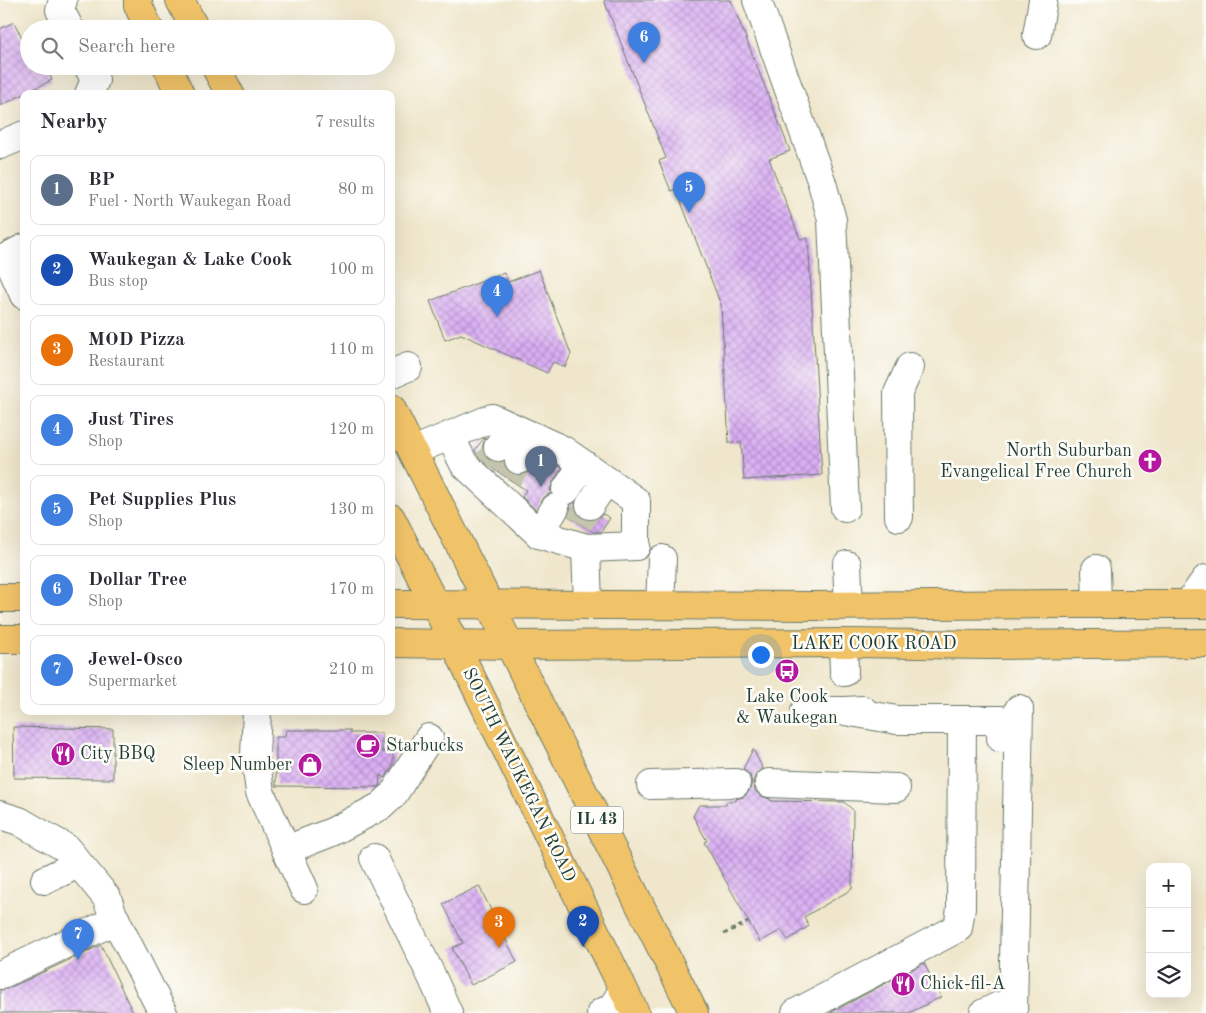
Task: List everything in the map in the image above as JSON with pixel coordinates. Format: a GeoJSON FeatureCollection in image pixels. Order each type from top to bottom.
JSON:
{"type":"FeatureCollection","features":[{"type":"Feature","properties":{"kind":"main road"},"geometry":{"type":"LineString","coordinates":[[138,0],[138,5],[145,20]]}},
{"type":"Feature","properties":{"kind":"main road"},"geometry":{"type":"LineString","coordinates":[[180,0],[190,20]]}},
{"type":"Feature","properties":{"kind":"main road"},"geometry":{"type":"LineString","coordinates":[[171,75],[178,90]]}},
{"type":"Feature","properties":{"kind":"main road"},"geometry":{"type":"LineString","coordinates":[[220,75],[228,90]]}},
{"type":"Feature","properties":{"kind":"main road","name":"IL 43"},"geometry":{"type":"LineString","coordinates":[[395,416],[694,1013]]}},
{"type":"Feature","properties":{"kind":"main road","name":"IL 43"},"geometry":{"type":"LineString","coordinates":[[395,526],[455,644]]}},
{"type":"Feature","properties":{"kind":"main road"},"geometry":{"type":"LineString","coordinates":[[0,598],[20,598]]}},
{"type":"Feature","properties":{"kind":"main road"},"geometry":{"type":"LineString","coordinates":[[395,604],[849,606],[1197,604]]}},
{"type":"Feature","properties":{"kind":"main road"},"geometry":{"type":"LineString","coordinates":[[0,639],[20,639]]}},
{"type":"Feature","properties":{"kind":"main road","name":"LAKE COOK ROAD"},"geometry":{"type":"LineString","coordinates":[[395,643],[510,645],[843,643],[987,645],[1206,643]]}},
{"type":"Feature","properties":{"kind":"main road","name":"SOUTH WAUKEGAN ROAD"},"geometry":{"type":"LineString","coordinates":[[455,644],[629,1002]]}},
{"type":"Feature","properties":{"kind":"street"},"geometry":{"type":"LineString","coordinates":[[63,0],[60,10],[65,20]]}},
{"type":"Feature","properties":{"kind":"street"},"geometry":{"type":"LineString","coordinates":[[757,0],[822,183],[832,220],[845,508]]}},
{"type":"Feature","properties":{"kind":"street"},"geometry":{"type":"LineString","coordinates":[[1037,35],[1043,0]]}},
{"type":"Feature","properties":{"kind":"street"},"geometry":{"type":"LineString","coordinates":[[91,90],[95,80],[92,75]]}},
{"type":"Feature","properties":{"kind":"street"},"geometry":{"type":"LineString","coordinates":[[0,145],[20,137]]}},
{"type":"Feature","properties":{"kind":"street"},"geometry":{"type":"LineString","coordinates":[[10,255],[20,284]]}},
{"type":"Feature","properties":{"kind":"street"},"geometry":{"type":"LineString","coordinates":[[899,517],[898,394],[910,366]]}},
{"type":"Feature","properties":{"kind":"street"},"geometry":{"type":"LineString","coordinates":[[413,451],[492,418],[504,461],[539,534]]}},
{"type":"Feature","properties":{"kind":"street"},"geometry":{"type":"LineString","coordinates":[[450,436],[464,464],[504,461],[563,450],[636,502],[636,546],[581,529],[539,534]]}},
{"type":"Feature","properties":{"kind":"street"},"geometry":{"type":"LineString","coordinates":[[539,534],[583,464]]}},
{"type":"Feature","properties":{"kind":"street"},"geometry":{"type":"LineString","coordinates":[[588,606],[581,529],[606,481]]}},
{"type":"Feature","properties":{"kind":"street"},"geometry":{"type":"LineString","coordinates":[[660,606],[662,558]]}},
{"type":"Feature","properties":{"kind":"street"},"geometry":{"type":"LineString","coordinates":[[847,565],[849,606]]}},
{"type":"Feature","properties":{"kind":"street"},"geometry":{"type":"LineString","coordinates":[[1096,569],[1097,604]]}},
{"type":"Feature","properties":{"kind":"street"},"geometry":{"type":"LineString","coordinates":[[1197,604],[1206,579]]}},
{"type":"Feature","properties":{"kind":"street"},"geometry":{"type":"LineString","coordinates":[[843,643],[844,672]]}},
{"type":"Feature","properties":{"kind":"street"},"geometry":{"type":"LineString","coordinates":[[999,1011],[1019,709]]}},
{"type":"Feature","properties":{"kind":"street"},"geometry":{"type":"LineString","coordinates":[[805,712],[845,711],[894,721],[1001,720],[1001,738]]}},
{"type":"Feature","properties":{"kind":"street"},"geometry":{"type":"LineString","coordinates":[[257,715],[255,755],[260,792],[304,889]]}},
{"type":"Feature","properties":{"kind":"street"},"geometry":{"type":"LineString","coordinates":[[796,1013],[945,936],[953,720]]}},
{"type":"Feature","properties":{"kind":"street"},"geometry":{"type":"LineString","coordinates":[[286,850],[332,832],[381,806],[394,795],[429,738]]}},
{"type":"Feature","properties":{"kind":"street"},"geometry":{"type":"LineString","coordinates":[[651,785],[736,783]]}},
{"type":"Feature","properties":{"kind":"street"},"geometry":{"type":"LineString","coordinates":[[769,783],[896,788]]}},
{"type":"Feature","properties":{"kind":"street"},"geometry":{"type":"LineString","coordinates":[[0,815],[19,821],[66,848],[78,864],[88,873],[107,898],[114,918],[163,1013]]}},
{"type":"Feature","properties":{"kind":"street"},"geometry":{"type":"LineString","coordinates":[[374,858],[448,1013]]}},
{"type":"Feature","properties":{"kind":"street"},"geometry":{"type":"LineString","coordinates":[[45,880],[78,864]]}},
{"type":"Feature","properties":{"kind":"street"},"geometry":{"type":"LineString","coordinates":[[0,962],[23,947],[53,935],[71,933],[114,918]]}},
{"type":"Feature","properties":{"kind":"street"},"geometry":{"type":"LineString","coordinates":[[0,975],[114,918]]}},
{"type":"Feature","properties":{"kind":"street"},"geometry":{"type":"LineString","coordinates":[[999,1011],[1000,931]]}},
{"type":"Feature","properties":{"kind":"street"},"geometry":{"type":"LineString","coordinates":[[601,1013],[629,1002]]}},
{"type":"Feature","properties":{"kind":"path"},"geometry":{"type":"LineString","coordinates":[[724,934],[748,922]]}},
{"type":"Feature","properties":{"kind":"building"},"geometry":{"type":"Polygon","coordinates":[[[604,0],[731,0],[790,151],[769,159],[800,239],[808,238],[822,475],[744,480],[741,442],[729,443],[721,305],[676,189],[671,191],[659,161],[666,158],[604,0]]]}},
{"type":"Feature","properties":{"kind":"building"},"geometry":{"type":"Polygon","coordinates":[[[14,22],[20,34],[20,75],[50,75],[52,80],[32,90],[20,90],[20,96],[0,106],[0,29],[14,22]]]}},
{"type":"Feature","properties":{"kind":"building"},"geometry":{"type":"Polygon","coordinates":[[[539,270],[571,354],[565,367],[553,362],[547,373],[461,334],[445,340],[430,301],[504,273],[508,282],[539,270]]]}},
{"type":"Feature","properties":{"kind":"building"},"geometry":{"type":"Polygon","coordinates":[[[484,438],[482,447],[484,454],[490,460],[497,463],[504,461],[505,467],[511,473],[518,476],[532,469],[537,472],[545,459],[562,468],[553,482],[550,489],[551,493],[542,499],[536,510],[522,497],[526,490],[493,469],[477,454],[475,450],[484,438]]]}},
{"type":"Feature","properties":{"kind":"building"},"geometry":{"type":"Polygon","coordinates":[[[575,502],[576,511],[582,518],[596,519],[603,514],[610,518],[601,532],[594,532],[568,516],[571,509],[570,505],[575,502]]]}},
{"type":"Feature","properties":{"kind":"building","name":"City BBQ"},"geometry":{"type":"Polygon","coordinates":[[[13,727],[113,729],[113,779],[14,778],[13,727]]]}},
{"type":"Feature","properties":{"kind":"building"},"geometry":{"type":"Polygon","coordinates":[[[286,730],[350,730],[350,733],[382,733],[382,752],[393,752],[393,765],[385,778],[380,775],[379,787],[276,786],[276,737],[285,737],[286,730]]]}},
{"type":"Feature","properties":{"kind":"building"},"geometry":{"type":"Polygon","coordinates":[[[753,749],[763,769],[756,774],[753,782],[755,791],[761,796],[771,801],[844,802],[853,810],[852,889],[804,917],[809,926],[788,940],[781,930],[760,942],[704,842],[707,841],[693,816],[699,805],[726,805],[727,801],[736,801],[736,799],[744,797],[752,783],[750,775],[743,769],[753,749]]]}},
{"type":"Feature","properties":{"kind":"building"},"geometry":{"type":"Polygon","coordinates":[[[479,886],[517,962],[471,985],[452,948],[463,943],[443,904],[479,886]]]}},
{"type":"Feature","properties":{"kind":"building"},"geometry":{"type":"Polygon","coordinates":[[[101,945],[133,1013],[0,1013],[0,990],[7,989],[101,945]]]}},
{"type":"Feature","properties":{"kind":"building","name":"Chick-fil-A"},"geometry":{"type":"Polygon","coordinates":[[[924,963],[941,997],[909,1013],[830,1013],[924,963]]]}},
{"type":"Feature","properties":{"kind":"tunnel"},"geometry":{"type":"LineString","coordinates":[[487,465],[498,447]]}},
{"type":"Feature","properties":{"kind":"tunnel"},"geometry":{"type":"LineString","coordinates":[[508,478],[519,460]]}},
{"type":"Feature","properties":{"kind":"tunnel"},"geometry":{"type":"LineString","coordinates":[[579,523],[590,505]]}},
{"type":"Feature","properties":{"kind":"place","name":"Dollar Tree"},"geometry":{"type":"Point","coordinates":[644,63]}},
{"type":"Feature","properties":{"kind":"place","name":"Pet Supplies Plus"},"geometry":{"type":"Point","coordinates":[689,213]}},
{"type":"Feature","properties":{"kind":"place","name":"Just Tires"},"geometry":{"type":"Point","coordinates":[497,317]}},
{"type":"Feature","properties":{"kind":"place","name":"North Suburban Evangelical Free Church"},"geometry":{"type":"Point","coordinates":[1150,461]}},
{"type":"Feature","properties":{"kind":"place","name":"BP"},"geometry":{"type":"Point","coordinates":[541,487]}},
{"type":"Feature","properties":{"kind":"place","name":"Lake Cook & Waukegan"},"geometry":{"type":"Point","coordinates":[787,671]}},
{"type":"Feature","properties":{"kind":"place","name":"Starbucks"},"geometry":{"type":"Point","coordinates":[368,746]}},
{"type":"Feature","properties":{"kind":"place","name":"City BBQ"},"geometry":{"type":"Point","coordinates":[63,754]}},
{"type":"Feature","properties":{"kind":"place","name":"Sleep Number"},"geometry":{"type":"Point","coordinates":[310,765]}},
{"type":"Feature","properties":{"kind":"place","name":"Waukegan & Lake Cook"},"geometry":{"type":"Point","coordinates":[583,947]}},
{"type":"Feature","properties":{"kind":"place","name":"MOD Pizza"},"geometry":{"type":"Point","coordinates":[499,948]}},
{"type":"Feature","properties":{"kind":"place","name":"Jewel-Osco"},"geometry":{"type":"Point","coordinates":[78,960]}},
{"type":"Feature","properties":{"kind":"place","name":"Chick-fil-A"},"geometry":{"type":"Point","coordinates":[903,984]}}]}
